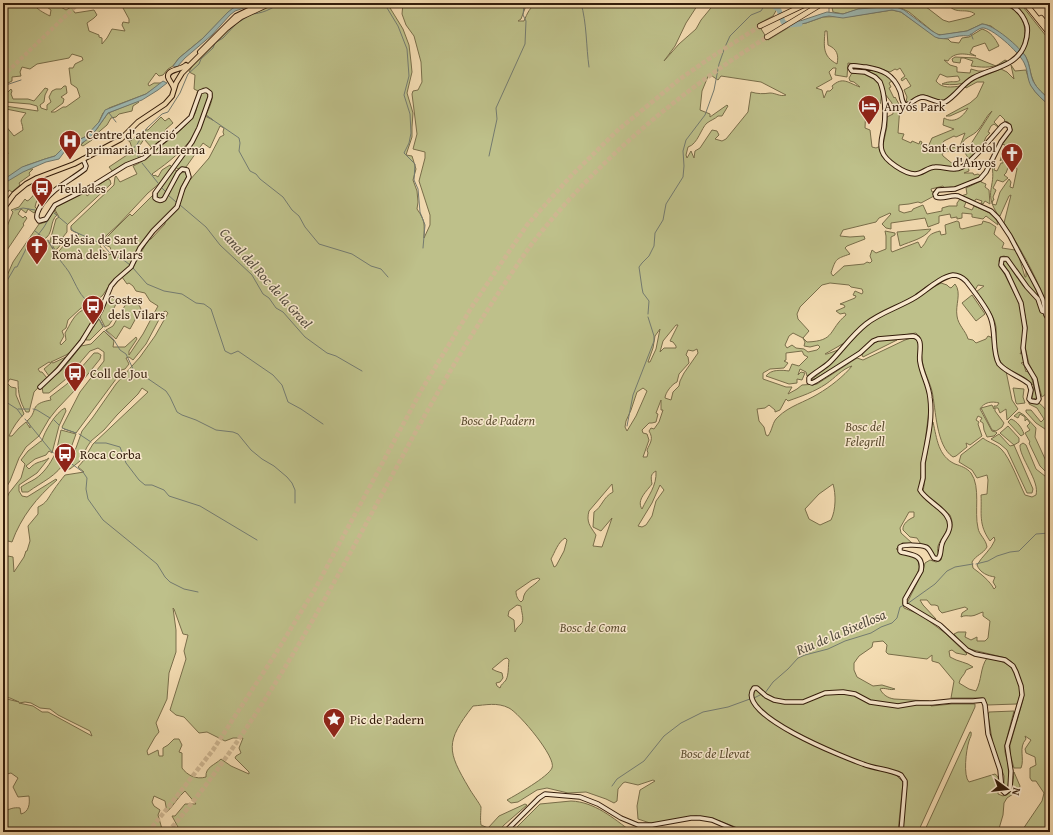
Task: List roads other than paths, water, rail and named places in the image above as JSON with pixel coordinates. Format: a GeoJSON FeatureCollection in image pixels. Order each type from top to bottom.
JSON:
{"type":"FeatureCollection","features":[{"type":"Feature","properties":{"kind":"highway"},"geometry":{"type":"LineString","coordinates":[[227,26],[241,16],[271,3]]}},
{"type":"Feature","properties":{"kind":"highway"},"geometry":{"type":"LineString","coordinates":[[760,26],[808,3]]}},
{"type":"Feature","properties":{"kind":"highway"},"geometry":{"type":"LineString","coordinates":[[770,36],[822,3]]}},
{"type":"Feature","properties":{"kind":"highway"},"geometry":{"type":"LineString","coordinates":[[1025,3],[1050,34]]}},
{"type":"Feature","properties":{"kind":"highway"},"geometry":{"type":"LineString","coordinates":[[1029,3],[1050,29]]}},
{"type":"Feature","properties":{"kind":"main road"},"geometry":{"type":"LineString","coordinates":[[3,209],[14,194],[26,184],[37,178],[63,169],[123,137],[138,122],[168,101],[179,78],[188,65],[236,16],[263,3]]}},
{"type":"Feature","properties":{"kind":"main road"},"geometry":{"type":"LineString","coordinates":[[1008,3],[1017,9],[1023,17],[1027,28],[1027,35],[1021,52],[1012,62],[971,79],[945,102],[940,103],[921,97],[915,99],[907,106],[903,104],[901,92],[894,80],[886,72],[855,65],[851,66],[850,68],[852,71],[867,73],[880,82],[885,116],[881,143],[882,151],[891,163],[909,173],[919,173],[934,167],[959,168],[969,161],[1002,126],[1005,124],[1009,126],[1010,130],[1001,142],[985,174],[980,179],[955,188],[938,190],[935,194],[939,198],[955,195],[995,214],[1010,236],[1038,289],[1043,300],[1045,312],[1050,322]]}},
{"type":"Feature","properties":{"kind":"main road"},"geometry":{"type":"LineString","coordinates":[[174,91],[168,75],[170,72],[188,65]]}},
{"type":"Feature","properties":{"kind":"main road"},"geometry":{"type":"LineString","coordinates":[[175,70],[178,72],[179,78]]}},
{"type":"Feature","properties":{"kind":"main road"},"geometry":{"type":"LineString","coordinates":[[169,79],[174,82],[179,78]]}},
{"type":"Feature","properties":{"kind":"main road"},"geometry":{"type":"LineString","coordinates":[[40,386],[58,370],[82,341],[101,310],[111,286],[131,267],[140,248],[152,231],[177,207],[183,188],[189,177],[187,170],[184,169],[180,171],[164,199],[156,200],[154,196],[157,188],[196,135],[210,97],[210,93],[207,90],[200,92],[193,113],[187,120],[141,160],[126,166],[89,188],[58,203],[53,206],[46,219],[39,221],[37,218],[37,213],[48,197],[66,181],[86,169],[83,159]]}},
{"type":"Feature","properties":{"kind":"main road"},"geometry":{"type":"LineString","coordinates":[[900,832],[906,785],[901,775],[862,764],[813,744],[783,728],[761,712],[752,699],[752,690],[757,688],[770,698],[785,702],[803,702],[825,693],[843,692],[855,694],[870,702],[898,706],[916,703],[983,700],[985,705],[988,734],[1000,770],[1002,790],[1005,793],[1010,789],[1011,778],[1007,746],[1022,695],[1021,686],[1013,666],[1008,661],[975,654],[967,650],[940,625],[905,604],[905,599],[921,571],[922,562],[918,557],[901,552],[900,547],[904,545],[924,546],[929,549],[934,558],[938,559],[940,556],[941,544],[950,526],[950,521],[947,516],[922,494],[920,490],[923,478],[923,466],[931,406],[928,387],[920,362],[919,340],[916,336],[878,339],[873,341],[860,353],[816,381],[811,383],[809,382],[809,378],[828,364],[866,324],[887,311],[916,297],[931,286],[952,275],[961,277],[967,282],[989,313],[993,325],[996,354],[999,363],[1030,384],[1031,390],[1029,399],[1037,402],[1039,397],[1035,379],[1027,367],[1024,352],[1023,344],[1026,328],[1022,309],[1010,278],[1001,264],[1002,259],[1007,259],[1027,287],[1038,299],[1042,311],[1045,312]]}},
{"type":"Feature","properties":{"kind":"main road"},"geometry":{"type":"LineString","coordinates":[[505,832],[539,798],[545,794],[552,794],[580,797],[598,804],[621,818],[638,825],[652,825],[691,818],[700,818],[712,820],[740,832]]}},
{"type":"Feature","properties":{"kind":"water"},"geometry":{"type":"Polygon","coordinates":[[[248,3],[259,3],[235,11],[212,35],[185,58],[177,67],[173,66],[179,58],[202,39],[228,12],[233,8],[248,3]]]}},
{"type":"Feature","properties":{"kind":"water"},"geometry":{"type":"Polygon","coordinates":[[[894,6],[904,10],[939,35],[967,31],[982,24],[993,28],[1012,42],[1026,57],[1033,81],[1050,100],[1050,106],[1031,86],[1026,67],[1014,49],[995,33],[984,28],[968,36],[943,39],[935,37],[901,12],[892,10],[843,18],[829,16],[791,26],[800,21],[827,12],[843,14],[858,9],[894,6]]]}},
{"type":"Feature","properties":{"kind":"water"},"geometry":{"type":"Polygon","coordinates":[[[163,81],[167,83],[142,100],[108,113],[91,137],[65,151],[59,159],[46,162],[23,172],[3,184],[3,180],[22,167],[55,156],[63,148],[85,137],[99,122],[105,110],[146,94],[163,81]]]}},
{"type":"Feature","properties":{"kind":"waterway"},"geometry":{"type":"LineString","coordinates":[[251,14],[266,11],[280,3]]}},
{"type":"Feature","properties":{"kind":"waterway"},"geometry":{"type":"LineString","coordinates":[[384,3],[398,26],[407,49],[409,76],[404,95],[410,114],[411,133],[409,143],[404,153],[415,164],[414,180],[418,189],[420,212],[425,225],[423,248]]}},
{"type":"Feature","properties":{"kind":"waterway"},"geometry":{"type":"LineString","coordinates":[[489,156],[497,119],[496,108],[525,44],[526,21],[523,15],[524,6],[526,3]]}},
{"type":"Feature","properties":{"kind":"waterway"},"geometry":{"type":"LineString","coordinates":[[581,3],[589,67]]}},
{"type":"Feature","properties":{"kind":"waterway"},"geometry":{"type":"LineString","coordinates":[[648,314],[649,301],[643,293],[639,267],[649,256],[654,246],[655,233],[663,220],[666,204],[683,177],[683,151],[686,140],[705,115],[714,90],[719,64],[730,36],[751,15],[761,11],[766,3]]}},
{"type":"Feature","properties":{"kind":"waterway"},"geometry":{"type":"LineString","coordinates":[[770,3],[779,10],[783,22],[789,25],[800,24]]}},
{"type":"Feature","properties":{"kind":"waterway"},"geometry":{"type":"LineString","coordinates":[[829,3],[829,12]]}},
{"type":"Feature","properties":{"kind":"waterway"},"geometry":{"type":"LineString","coordinates":[[139,158],[133,148],[136,146],[147,128],[162,114],[168,112],[180,93],[188,74],[213,48],[215,43],[223,38],[237,23],[247,17]]}},
{"type":"Feature","properties":{"kind":"waterway"},"geometry":{"type":"LineString","coordinates":[[971,34],[973,39]]}},
{"type":"Feature","properties":{"kind":"waterway"},"geometry":{"type":"LineString","coordinates":[[3,86],[21,80]]}},
{"type":"Feature","properties":{"kind":"waterway","name":"Canal del Roc de la Grael"},"geometry":{"type":"LineString","coordinates":[[109,113],[116,122]]}},
{"type":"Feature","properties":{"kind":"waterway"},"geometry":{"type":"LineString","coordinates":[[207,116],[239,138],[239,151],[250,171],[256,174],[260,179],[283,197],[319,244],[352,254],[371,266],[381,269],[388,277]]}},
{"type":"Feature","properties":{"kind":"waterway","name":"Canal del Roc de la Grael"},"geometry":{"type":"LineString","coordinates":[[142,163],[158,183]]}},
{"type":"Feature","properties":{"kind":"waterway","name":"Canal del Roc de la Grael"},"geometry":{"type":"LineString","coordinates":[[161,187],[166,192]]}},
{"type":"Feature","properties":{"kind":"waterway","name":"Canal del Roc de la Grael"},"geometry":{"type":"LineString","coordinates":[[168,195],[176,202]]}},
{"type":"Feature","properties":{"kind":"waterway","name":"Canal del Roc de la Grael"},"geometry":{"type":"LineString","coordinates":[[180,205],[206,227],[220,245],[252,275],[263,294],[269,298],[276,308],[283,312],[305,337],[327,353],[336,356],[362,371]]}},
{"type":"Feature","properties":{"kind":"waterway"},"geometry":{"type":"LineString","coordinates":[[15,210],[23,208],[35,210]]}},
{"type":"Feature","properties":{"kind":"waterway"},"geometry":{"type":"LineString","coordinates":[[3,294],[4,286],[15,267],[17,267],[30,241],[38,235],[54,210]]}},
{"type":"Feature","properties":{"kind":"waterway"},"geometry":{"type":"LineString","coordinates":[[54,213],[67,224]]}},
{"type":"Feature","properties":{"kind":"waterway"},"geometry":{"type":"LineString","coordinates":[[71,228],[73,231],[100,243]]}},
{"type":"Feature","properties":{"kind":"waterway"},"geometry":{"type":"LineString","coordinates":[[35,231],[44,238]]}},
{"type":"Feature","properties":{"kind":"waterway"},"geometry":{"type":"LineString","coordinates":[[48,240],[54,250]]}},
{"type":"Feature","properties":{"kind":"waterway"},"geometry":{"type":"LineString","coordinates":[[103,245],[110,253],[130,265]]}},
{"type":"Feature","properties":{"kind":"waterway"},"geometry":{"type":"LineString","coordinates":[[56,254],[69,272],[81,294],[92,305]]}},
{"type":"Feature","properties":{"kind":"waterway"},"geometry":{"type":"LineString","coordinates":[[133,268],[147,284],[164,291],[182,294],[196,303],[204,304],[211,309],[225,351],[231,354],[238,351],[273,375],[282,385],[288,402],[323,424]]}},
{"type":"Feature","properties":{"kind":"waterway"},"geometry":{"type":"LineString","coordinates":[[93,308],[97,315]]}},
{"type":"Feature","properties":{"kind":"waterway"},"geometry":{"type":"LineString","coordinates":[[627,426],[633,395],[654,341],[654,336],[648,317]]}},
{"type":"Feature","properties":{"kind":"waterway"},"geometry":{"type":"LineString","coordinates":[[99,319],[104,327]]}},
{"type":"Feature","properties":{"kind":"waterway"},"geometry":{"type":"LineString","coordinates":[[105,330],[120,350],[126,354],[134,371],[166,391],[177,412],[216,430],[238,434],[251,450],[287,477],[295,490],[295,503]]}},
{"type":"Feature","properties":{"kind":"waterway"},"geometry":{"type":"LineString","coordinates":[[3,400],[17,409],[22,416]]}},
{"type":"Feature","properties":{"kind":"waterway"},"geometry":{"type":"LineString","coordinates":[[18,409],[29,409]]}},
{"type":"Feature","properties":{"kind":"waterway"},"geometry":{"type":"LineString","coordinates":[[33,409],[50,418]]}},
{"type":"Feature","properties":{"kind":"waterway"},"geometry":{"type":"LineString","coordinates":[[25,419],[52,452],[83,472],[87,478],[86,489],[88,499],[103,520],[157,564],[170,582],[184,589],[198,592]]}},
{"type":"Feature","properties":{"kind":"waterway"},"geometry":{"type":"LineString","coordinates":[[54,420],[59,425]]}},
{"type":"Feature","properties":{"kind":"waterway"},"geometry":{"type":"LineString","coordinates":[[62,428],[76,433]]}},
{"type":"Feature","properties":{"kind":"waterway"},"geometry":{"type":"LineString","coordinates":[[79,434],[91,442]]}},
{"type":"Feature","properties":{"kind":"waterway"},"geometry":{"type":"LineString","coordinates":[[95,443],[106,443],[120,447],[126,463],[139,480],[145,485],[152,485],[164,490],[169,496],[200,506],[257,540]]}},
{"type":"Feature","properties":{"kind":"waterway","name":"Riu de la Bixellosa"},"geometry":{"type":"LineString","coordinates":[[976,564],[1010,552],[1019,551],[1036,534],[1050,533]]}},
{"type":"Feature","properties":{"kind":"waterway","name":"Riu de la Bixellosa"},"geometry":{"type":"LineString","coordinates":[[907,604],[935,584],[947,571],[955,567],[973,564]]}},
{"type":"Feature","properties":{"kind":"waterway","name":"Riu de la Bixellosa"},"geometry":{"type":"LineString","coordinates":[[765,693],[773,682],[798,658],[828,649],[845,641],[871,633],[892,623],[897,618],[900,607],[904,605]]}},
{"type":"Feature","properties":{"kind":"waterway"},"geometry":{"type":"LineString","coordinates":[[754,698],[762,694]]}},
{"type":"Feature","properties":{"kind":"waterway","name":"Riu de la Bixellosa"},"geometry":{"type":"LineString","coordinates":[[612,786],[617,779],[644,761],[664,736],[681,723],[703,712],[728,707],[750,699]]}},
{"type":"Feature","properties":{"kind":"tunnel"},"geometry":{"type":"LineString","coordinates":[[3,76],[79,3]]}},
{"type":"Feature","properties":{"kind":"tunnel"},"geometry":{"type":"LineString","coordinates":[[148,832],[213,750],[276,653],[315,589],[422,389],[473,305],[527,225],[571,176],[618,130],[680,79],[760,26]]}},
{"type":"Feature","properties":{"kind":"tunnel"},"geometry":{"type":"LineString","coordinates":[[168,832],[203,789],[235,745],[265,699],[322,604],[449,373],[531,245],[567,202],[619,149],[676,101],[705,79],[767,37]]}},
{"type":"Feature","properties":{"kind":"place","name":"Anyós Park"},"geometry":{"type":"Point","coordinates":[869,126]}},
{"type":"Feature","properties":{"kind":"place","name":"Centre d'atenció primaria La Llanterna"},"geometry":{"type":"Point","coordinates":[70,160]}},
{"type":"Feature","properties":{"kind":"place","name":"Sant Cristofol d'Anyos"},"geometry":{"type":"Point","coordinates":[1012,174]}},
{"type":"Feature","properties":{"kind":"place","name":"Teulades"},"geometry":{"type":"Point","coordinates":[42,208]}},
{"type":"Feature","properties":{"kind":"place","name":"Esglèsia de Sant Romà dels Vilars"},"geometry":{"type":"Point","coordinates":[37,266]}},
{"type":"Feature","properties":{"kind":"place","name":"Costes dels Vilars"},"geometry":{"type":"Point","coordinates":[93,326]}},
{"type":"Feature","properties":{"kind":"place","name":"Coll de Jou"},"geometry":{"type":"Point","coordinates":[75,392]}},
{"type":"Feature","properties":{"kind":"place","name":"Roca Corba"},"geometry":{"type":"Point","coordinates":[65,474]}},
{"type":"Feature","properties":{"kind":"place","name":"Pic de Padern"},"geometry":{"type":"Point","coordinates":[334,738]}},
{"type":"Feature","properties":{"kind":"park label","name":"Bosc de Padern"},"geometry":{"type":"Point","coordinates":[498,420]}},
{"type":"Feature","properties":{"kind":"park label","name":"Bosc del Felegrill"},"geometry":{"type":"Point","coordinates":[865,434]}},
{"type":"Feature","properties":{"kind":"park label","name":"Bosc de Coma"},"geometry":{"type":"Point","coordinates":[593,627]}},
{"type":"Feature","properties":{"kind":"park label","name":"Bosc de Llevat"},"geometry":{"type":"Point","coordinates":[715,753]}}]}
